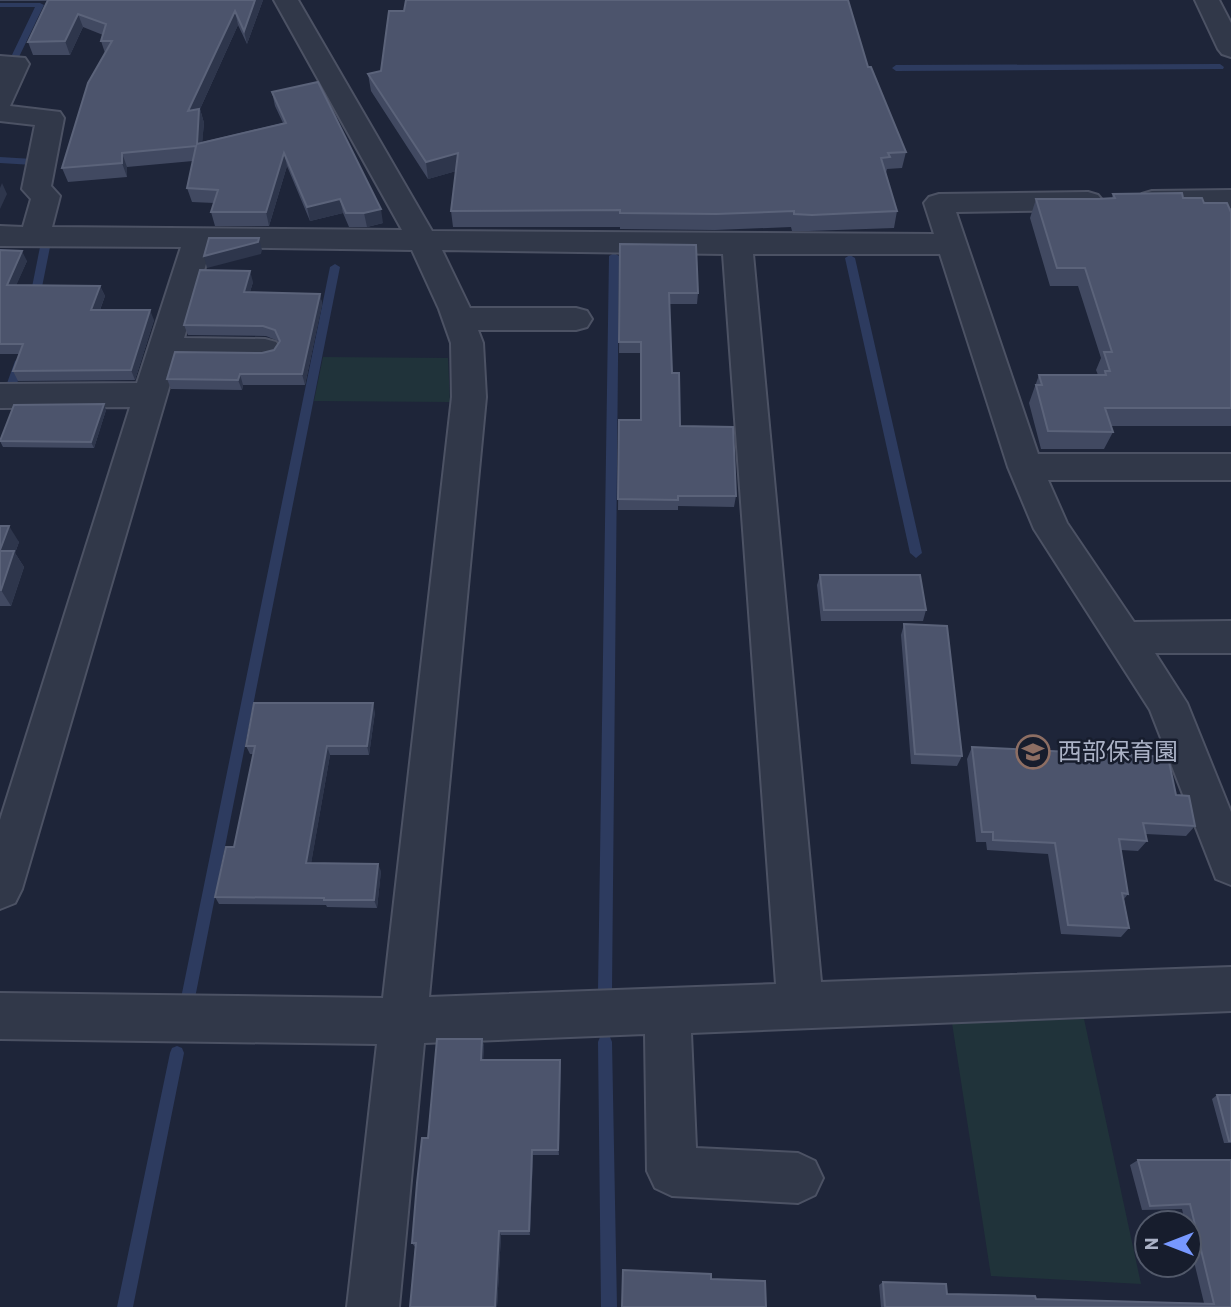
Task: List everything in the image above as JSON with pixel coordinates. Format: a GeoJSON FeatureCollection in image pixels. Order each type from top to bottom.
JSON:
{"type":"FeatureCollection","features":[{"type":"Feature","properties":{"kind":"street"},"geometry":{"type":"LineString","coordinates":[[286,0],[423,242],[459,319],[467,343],[469,397],[373,1307]]}},
{"type":"Feature","properties":{"kind":"street"},"geometry":{"type":"LineString","coordinates":[[1206,0],[1231,48]]}},
{"type":"Feature","properties":{"kind":"street"},"geometry":{"type":"LineString","coordinates":[[0,64],[16,64],[0,101]]}},
{"type":"Feature","properties":{"kind":"street"},"geometry":{"type":"LineString","coordinates":[[0,113],[50,118],[36,189],[46,196],[35,236]]}},
{"type":"Feature","properties":{"kind":"street"},"geometry":{"type":"LineString","coordinates":[[1231,199],[939,203],[1025,467],[1052,529],[1167,703],[1231,864]]}},
{"type":"Feature","properties":{"kind":"street"},"geometry":{"type":"LineString","coordinates":[[0,236],[198,236],[737,246],[952,244]]}},
{"type":"Feature","properties":{"kind":"street"},"geometry":{"type":"LineString","coordinates":[[0,890],[198,236]]}},
{"type":"Feature","properties":{"kind":"street"},"geometry":{"type":"LineString","coordinates":[[737,246],[800,1006]]}},
{"type":"Feature","properties":{"kind":"street"},"geometry":{"type":"LineString","coordinates":[[459,319],[576,319]]}},
{"type":"Feature","properties":{"kind":"street"},"geometry":{"type":"LineString","coordinates":[[164,349],[265,350]]}},
{"type":"Feature","properties":{"kind":"street"},"geometry":{"type":"LineString","coordinates":[[0,396],[150,395]]}},
{"type":"Feature","properties":{"kind":"street"},"geometry":{"type":"LineString","coordinates":[[1025,467],[1220,464],[1231,467]]}},
{"type":"Feature","properties":{"kind":"street"},"geometry":{"type":"LineString","coordinates":[[1126,638],[1231,637]]}},
{"type":"Feature","properties":{"kind":"street"},"geometry":{"type":"LineString","coordinates":[[0,1016],[403,1021],[1231,989]]}},
{"type":"Feature","properties":{"kind":"street"},"geometry":{"type":"LineString","coordinates":[[667,1010],[672,1171],[798,1178]]}},
{"type":"Feature","properties":{"kind":"shaded area"},"geometry":{"type":"Polygon","coordinates":[[[323,357],[448,358],[450,402],[314,401],[323,357]]]}},
{"type":"Feature","properties":{"kind":"shaded area"},"geometry":{"type":"Polygon","coordinates":[[[1084,1019],[1133,1247],[1133,1279],[1140,1279],[1141,1284],[991,1276],[952,1023],[1084,1019]]]}},
{"type":"Feature","properties":{"kind":"building"},"geometry":{"type":"Polygon","coordinates":[[[48,0],[255,0],[244,31],[235,11],[188,111],[199,109],[197,144],[286,123],[272,92],[318,82],[381,209],[346,213],[340,199],[307,207],[284,153],[266,212],[211,212],[218,190],[187,188],[196,146],[122,153],[122,163],[62,168],[88,83],[112,41],[101,41],[106,24],[78,14],[65,41],[28,42],[48,0]]]}},
{"type":"Feature","properties":{"kind":"building"},"geometry":{"type":"Polygon","coordinates":[[[406,0],[848,0],[868,67],[871,67],[906,152],[888,153],[890,157],[881,158],[897,211],[812,215],[794,214],[794,211],[716,214],[620,213],[620,210],[451,211],[458,153],[426,162],[368,74],[381,71],[389,11],[404,11],[406,0]]]}},
{"type":"Feature","properties":{"kind":"building"},"geometry":{"type":"Polygon","coordinates":[[[1182,193],[1183,198],[1202,198],[1204,203],[1227,203],[1231,212],[1231,408],[1105,408],[1113,432],[1048,431],[1036,385],[1042,385],[1039,375],[1106,375],[1105,371],[1110,371],[1104,352],[1112,352],[1085,268],[1057,268],[1036,199],[1098,199],[1115,198],[1113,194],[1182,193]]]}},
{"type":"Feature","properties":{"kind":"building"},"geometry":{"type":"Polygon","coordinates":[[[209,238],[259,238],[258,242],[204,256],[209,238]]]}},
{"type":"Feature","properties":{"kind":"building"},"geometry":{"type":"Polygon","coordinates":[[[620,244],[696,245],[698,293],[669,293],[672,373],[679,373],[680,426],[733,427],[736,496],[678,496],[678,500],[618,499],[619,420],[641,420],[641,342],[619,342],[620,244]]]}},
{"type":"Feature","properties":{"kind":"building"},"geometry":{"type":"Polygon","coordinates":[[[0,250],[22,251],[7,285],[100,286],[91,310],[150,310],[131,370],[13,371],[23,344],[0,344],[0,250]]]}},
{"type":"Feature","properties":{"kind":"building"},"geometry":{"type":"Polygon","coordinates":[[[200,270],[250,271],[244,292],[320,294],[302,374],[240,374],[238,380],[167,379],[175,352],[262,353],[274,350],[280,341],[275,330],[263,326],[184,325],[200,270]]]}},
{"type":"Feature","properties":{"kind":"building"},"geometry":{"type":"Polygon","coordinates":[[[104,404],[91,442],[0,441],[14,405],[104,404]]]}},
{"type":"Feature","properties":{"kind":"building"},"geometry":{"type":"Polygon","coordinates":[[[0,526],[9,526],[0,550],[0,526]]]}},
{"type":"Feature","properties":{"kind":"building"},"geometry":{"type":"Polygon","coordinates":[[[0,551],[14,551],[1,590],[0,590],[0,551]]]}},
{"type":"Feature","properties":{"kind":"building"},"geometry":{"type":"Polygon","coordinates":[[[820,575],[920,575],[926,610],[824,610],[820,575]]]}},
{"type":"Feature","properties":{"kind":"building"},"geometry":{"type":"Polygon","coordinates":[[[904,624],[947,626],[962,756],[915,754],[904,624]]]}},
{"type":"Feature","properties":{"kind":"building"},"geometry":{"type":"Polygon","coordinates":[[[254,703],[373,703],[367,746],[327,746],[306,863],[378,864],[374,900],[215,897],[226,847],[234,847],[255,746],[246,746],[254,703]]]}},
{"type":"Feature","properties":{"kind":"building"},"geometry":{"type":"Polygon","coordinates":[[[972,747],[1168,757],[1176,795],[1189,796],[1195,826],[1143,823],[1147,841],[1119,839],[1128,894],[1122,893],[1129,928],[1068,925],[1055,843],[993,840],[993,832],[982,832],[972,747]]]}},
{"type":"Feature","properties":{"kind":"building"},"geometry":{"type":"Polygon","coordinates":[[[437,1039],[482,1039],[481,1060],[560,1060],[558,1150],[532,1150],[529,1231],[499,1231],[495,1307],[410,1307],[416,1243],[412,1243],[417,1183],[422,1138],[428,1138],[437,1039]]]}},
{"type":"Feature","properties":{"kind":"building"},"geometry":{"type":"Polygon","coordinates":[[[1217,1095],[1231,1095],[1231,1141],[1229,1141],[1217,1095]]]}},
{"type":"Feature","properties":{"kind":"building"},"geometry":{"type":"Polygon","coordinates":[[[1138,1160],[1231,1160],[1231,1307],[885,1307],[883,1282],[946,1284],[947,1294],[1214,1304],[1203,1258],[1203,1209],[1191,1209],[1190,1204],[1150,1206],[1138,1160]]]}},
{"type":"Feature","properties":{"kind":"building"},"geometry":{"type":"Polygon","coordinates":[[[623,1270],[711,1274],[711,1279],[765,1281],[766,1307],[622,1307],[623,1270]]]}},
{"type":"Feature","properties":{"kind":"waterway"},"geometry":{"type":"LineString","coordinates":[[0,5],[40,5],[15,57]]}},
{"type":"Feature","properties":{"kind":"waterway"},"geometry":{"type":"LineString","coordinates":[[896,68],[1220,67]]}},
{"type":"Feature","properties":{"kind":"waterway"},"geometry":{"type":"LineString","coordinates":[[0,160],[33,162]]}},
{"type":"Feature","properties":{"kind":"waterway"},"geometry":{"type":"LineString","coordinates":[[34,302],[45,247]]}},
{"type":"Feature","properties":{"kind":"waterway"},"geometry":{"type":"LineString","coordinates":[[605,991],[614,256]]}},
{"type":"Feature","properties":{"kind":"waterway"},"geometry":{"type":"LineString","coordinates":[[850,258],[916,553]]}},
{"type":"Feature","properties":{"kind":"waterway"},"geometry":{"type":"LineString","coordinates":[[187,1003],[335,267]]}},
{"type":"Feature","properties":{"kind":"waterway"},"geometry":{"type":"LineString","coordinates":[[11,386],[20,361]]}},
{"type":"Feature","properties":{"kind":"waterway"},"geometry":{"type":"LineString","coordinates":[[605,1042],[609,1307]]}},
{"type":"Feature","properties":{"kind":"waterway"},"geometry":{"type":"LineString","coordinates":[[125,1307],[177,1053]]}},
{"type":"Feature","properties":{"kind":"place","name":"西部保育園"},"geometry":{"type":"Point","coordinates":[1033,752]}}]}
